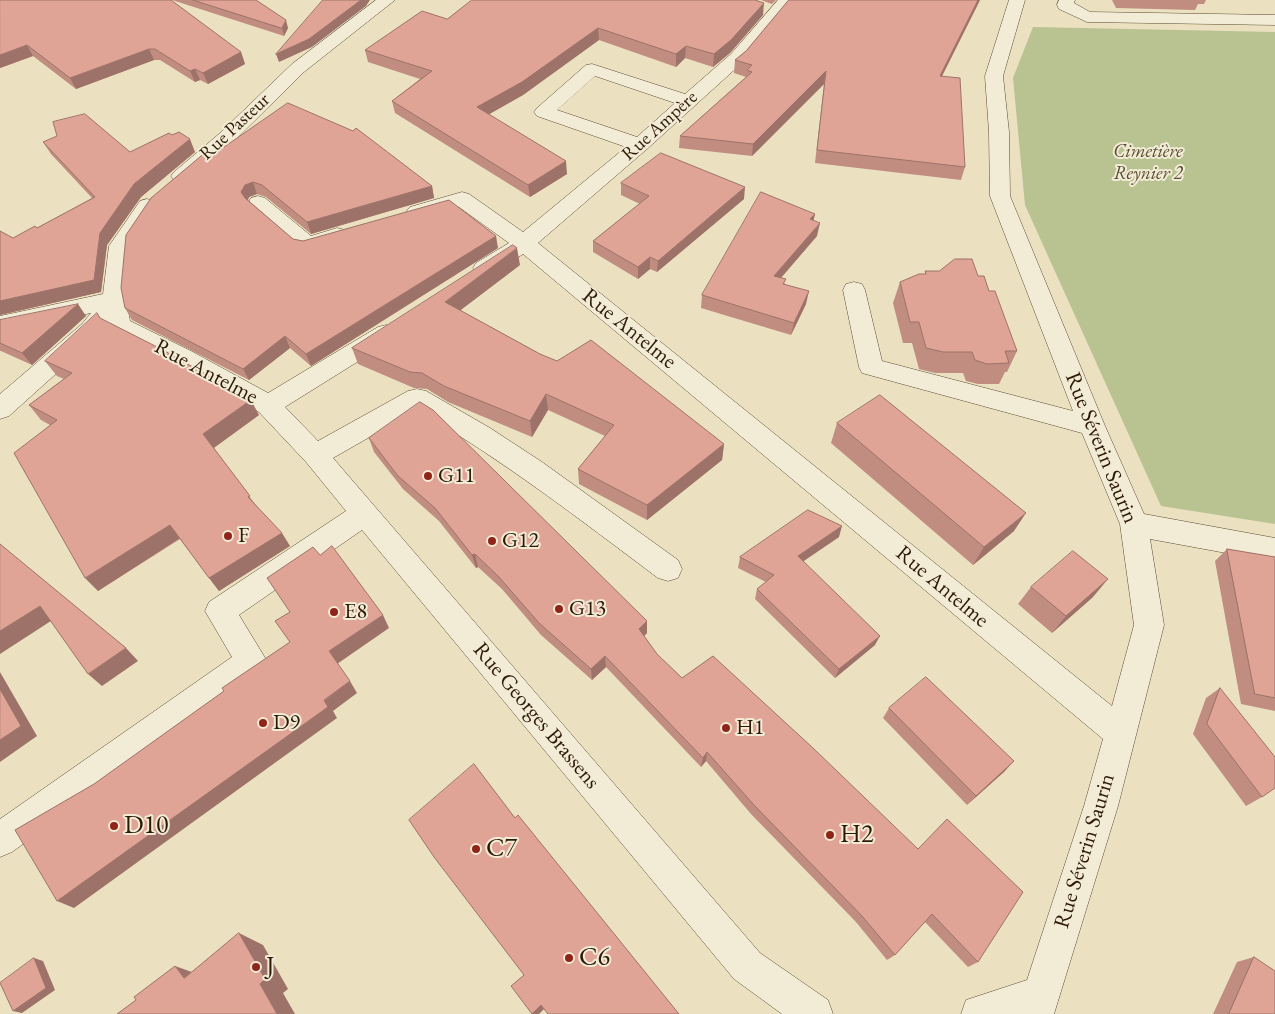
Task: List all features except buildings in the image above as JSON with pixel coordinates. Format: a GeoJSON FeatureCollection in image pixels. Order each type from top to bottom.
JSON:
{"type":"FeatureCollection","features":[{"type":"Feature","properties":{"kind":"street","name":"Rue Pasteur"},"geometry":{"type":"LineString","coordinates":[[114,300],[120,246],[149,203],[226,138],[298,68],[387,0]]}},
{"type":"Feature","properties":{"kind":"street","name":"Rue Séverin Saurin"},"geometry":{"type":"LineString","coordinates":[[1017,0],[994,76],[999,132],[1000,196],[1092,426],[1134,524],[1149,625],[1101,806],[1038,1004]]}},
{"type":"Feature","properties":{"kind":"street"},"geometry":{"type":"LineString","coordinates":[[1067,0],[1065,5],[1087,17],[1275,20]]}},
{"type":"Feature","properties":{"kind":"street","name":"Rue Ampère"},"geometry":{"type":"LineString","coordinates":[[524,243],[640,145],[737,58],[775,7]]}},
{"type":"Feature","properties":{"kind":"street"},"geometry":{"type":"LineString","coordinates":[[640,145],[544,112],[592,70],[687,101]]}},
{"type":"Feature","properties":{"kind":"street","name":"Rue Antelme"},"geometry":{"type":"LineString","coordinates":[[398,218],[462,199],[524,243],[1120,733]]}},
{"type":"Feature","properties":{"kind":"street"},"geometry":{"type":"LineString","coordinates":[[258,203],[307,244],[353,231]]}},
{"type":"Feature","properties":{"kind":"street"},"geometry":{"type":"LineString","coordinates":[[466,281],[524,243]]}},
{"type":"Feature","properties":{"kind":"street"},"geometry":{"type":"LineString","coordinates":[[854,290],[871,367],[1092,426]]}},
{"type":"Feature","properties":{"kind":"street"},"geometry":{"type":"LineString","coordinates":[[0,324],[114,300]]}},
{"type":"Feature","properties":{"kind":"street"},"geometry":{"type":"LineString","coordinates":[[0,409],[90,330],[114,300]]}},
{"type":"Feature","properties":{"kind":"street","name":"Rue Antelme"},"geometry":{"type":"LineString","coordinates":[[114,300],[119,326],[182,357],[268,405],[407,319]]}},
{"type":"Feature","properties":{"kind":"street"},"geometry":{"type":"LineString","coordinates":[[315,455],[417,398],[481,435],[668,569]]}},
{"type":"Feature","properties":{"kind":"street","name":"Rue Georges Brassens"},"geometry":{"type":"LineString","coordinates":[[268,405],[315,455],[747,966],[814,1014]]}},
{"type":"Feature","properties":{"kind":"street"},"geometry":{"type":"LineString","coordinates":[[0,840],[252,661],[220,611],[364,514]]}},
{"type":"Feature","properties":{"kind":"street"},"geometry":{"type":"LineString","coordinates":[[1134,524],[1275,550]]}},
{"type":"Feature","properties":{"kind":"street"},"geometry":{"type":"LineString","coordinates":[[980,1014],[1038,1004]]}},
{"type":"Feature","properties":{"kind":"green space","name":"Cimetière Reynier 2"},"geometry":{"type":"Polygon","coordinates":[[[1033,27],[1275,32],[1275,524],[1161,506],[1025,205],[1013,78],[1033,27]]]}},
{"type":"Feature","properties":{"kind":"place","name":"G11"},"geometry":{"type":"Point","coordinates":[428,476]}},
{"type":"Feature","properties":{"kind":"place","name":"F"},"geometry":{"type":"Point","coordinates":[228,536]}},
{"type":"Feature","properties":{"kind":"place","name":"G12"},"geometry":{"type":"Point","coordinates":[492,541]}},
{"type":"Feature","properties":{"kind":"place","name":"G13"},"geometry":{"type":"Point","coordinates":[559,609]}},
{"type":"Feature","properties":{"kind":"place","name":"E8"},"geometry":{"type":"Point","coordinates":[334,612]}},
{"type":"Feature","properties":{"kind":"place","name":"D9"},"geometry":{"type":"Point","coordinates":[263,723]}},
{"type":"Feature","properties":{"kind":"place","name":"H1"},"geometry":{"type":"Point","coordinates":[726,728]}},
{"type":"Feature","properties":{"kind":"place","name":"D10"},"geometry":{"type":"Point","coordinates":[114,826]}},
{"type":"Feature","properties":{"kind":"place","name":"H2"},"geometry":{"type":"Point","coordinates":[830,835]}},
{"type":"Feature","properties":{"kind":"place","name":"C7"},"geometry":{"type":"Point","coordinates":[476,849]}},
{"type":"Feature","properties":{"kind":"place","name":"C6"},"geometry":{"type":"Point","coordinates":[569,958]}},
{"type":"Feature","properties":{"kind":"place","name":"J"},"geometry":{"type":"Point","coordinates":[256,967]}}]}
